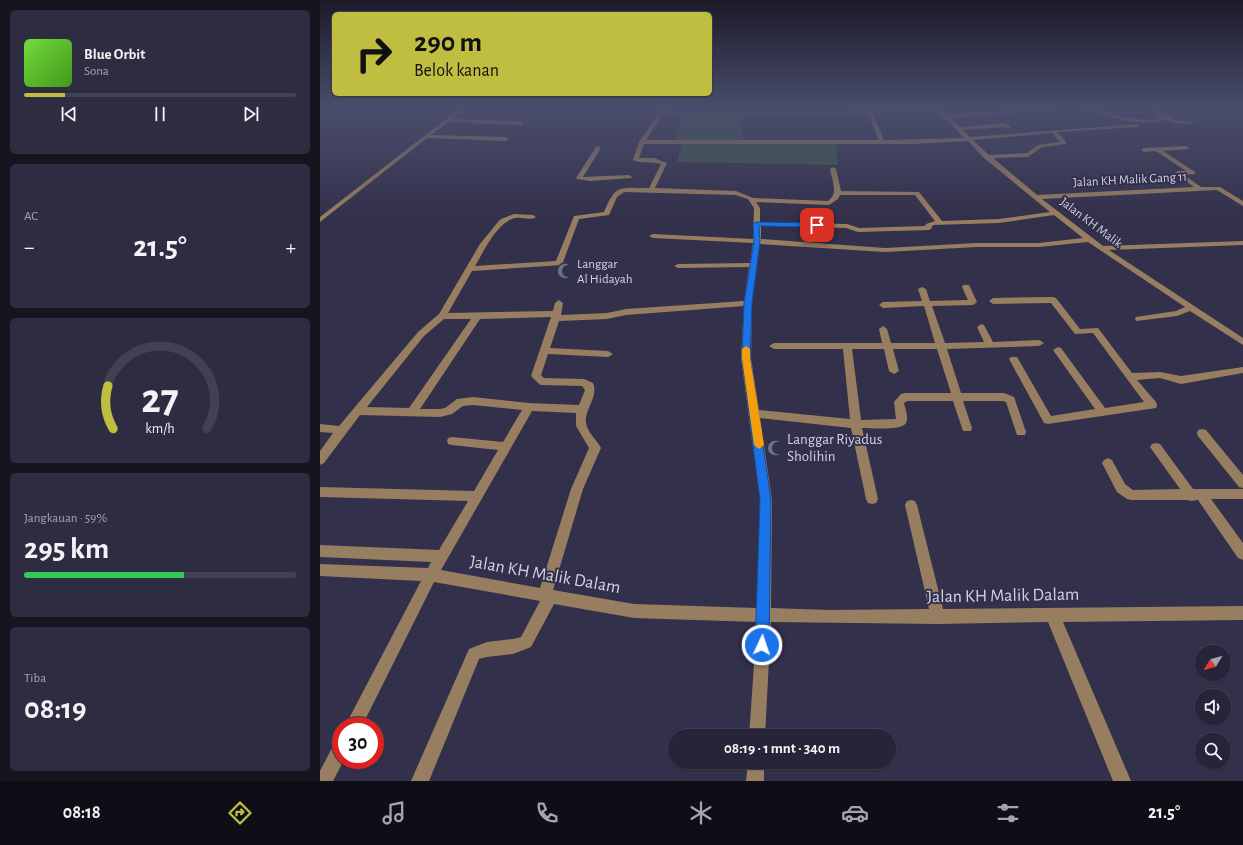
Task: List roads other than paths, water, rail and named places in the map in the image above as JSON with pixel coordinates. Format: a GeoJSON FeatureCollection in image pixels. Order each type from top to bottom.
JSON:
{"type":"FeatureCollection","features":[{"type":"Feature","properties":{"kind":"street"},"geometry":{"type":"LineString","coordinates":[[320,220],[417,144]]}},
{"type":"Feature","properties":{"kind":"street"},"geometry":{"type":"LineString","coordinates":[[471,269],[559,263],[575,218],[580,216],[608,214],[614,196],[622,190],[632,169],[641,144]]}},
{"type":"Feature","properties":{"kind":"street","name":"Jalan KH Malik"},"geometry":{"type":"LineString","coordinates":[[973,144],[986,157],[1038,197],[1056,214],[1089,240],[1191,308],[1241,338]]}},
{"type":"Feature","properties":{"kind":"street"},"geometry":{"type":"LineString","coordinates":[[986,157],[1028,155],[1040,146],[1059,144]]}},
{"type":"Feature","properties":{"kind":"street"},"geometry":{"type":"LineString","coordinates":[[598,148],[579,178],[590,179],[632,169],[654,160],[664,163],[651,190]]}},
{"type":"Feature","properties":{"kind":"street"},"geometry":{"type":"LineString","coordinates":[[1144,150],[1186,148]]}},
{"type":"Feature","properties":{"kind":"street"},"geometry":{"type":"LineString","coordinates":[[1158,150],[1193,173],[1178,174],[1200,189]]}},
{"type":"Feature","properties":{"kind":"street"},"geometry":{"type":"LineString","coordinates":[[622,190],[736,193],[753,200],[829,203],[833,201],[838,193],[833,169]]}},
{"type":"Feature","properties":{"kind":"street","name":"Jalan KH Malik Gang 11"},"geometry":{"type":"LineString","coordinates":[[1038,197],[1222,189],[1243,204]]}},
{"type":"Feature","properties":{"kind":"street"},"geometry":{"type":"LineString","coordinates":[[838,193],[917,193],[939,222]]}},
{"type":"Feature","properties":{"kind":"street"},"geometry":{"type":"LineString","coordinates":[[753,200],[757,208],[757,241],[752,265],[748,303],[746,358],[766,500],[764,615],[757,729]]}},
{"type":"Feature","properties":{"kind":"street"},"geometry":{"type":"LineString","coordinates":[[653,236],[757,241],[859,239],[929,228],[929,224],[939,222],[999,221],[1056,214]]}},
{"type":"Feature","properties":{"kind":"street"},"geometry":{"type":"LineString","coordinates":[[320,460],[342,430],[421,334],[442,316],[471,269],[484,244],[503,220],[514,216],[533,217]]}},
{"type":"Feature","properties":{"kind":"street"},"geometry":{"type":"LineString","coordinates":[[756,224],[847,226],[859,239],[885,250],[977,245],[1039,245],[1089,240]]}},
{"type":"Feature","properties":{"kind":"street"},"geometry":{"type":"LineString","coordinates":[[1101,248],[1243,243]]}},
{"type":"Feature","properties":{"kind":"street"},"geometry":{"type":"LineString","coordinates":[[678,266],[752,265]]}},
{"type":"Feature","properties":{"kind":"street"},"geometry":{"type":"LineString","coordinates":[[883,306],[973,302],[966,287]]}},
{"type":"Feature","properties":{"kind":"street"},"geometry":{"type":"LineString","coordinates":[[922,289],[967,428]]}},
{"type":"Feature","properties":{"kind":"street"},"geometry":{"type":"LineString","coordinates":[[993,301],[1053,300],[1078,332],[1095,330],[1152,404],[1048,420],[1014,359]]}},
{"type":"Feature","properties":{"kind":"street"},"geometry":{"type":"LineString","coordinates":[[420,781],[474,654],[486,648],[513,646],[526,642],[547,596],[578,488],[595,448],[592,440],[583,430],[580,420],[590,390],[589,386],[584,383],[545,382],[537,379],[536,374],[556,316],[558,303]]}},
{"type":"Feature","properties":{"kind":"street"},"geometry":{"type":"LineString","coordinates":[[442,316],[607,316],[626,312],[748,303]]}},
{"type":"Feature","properties":{"kind":"street"},"geometry":{"type":"LineString","coordinates":[[1139,319],[1177,313],[1191,308]]}},
{"type":"Feature","properties":{"kind":"street"},"geometry":{"type":"LineString","coordinates":[[412,412],[477,316]]}},
{"type":"Feature","properties":{"kind":"street"},"geometry":{"type":"LineString","coordinates":[[981,327],[990,346]]}},
{"type":"Feature","properties":{"kind":"street"},"geometry":{"type":"LineString","coordinates":[[883,329],[894,371]]}},
{"type":"Feature","properties":{"kind":"street"},"geometry":{"type":"LineString","coordinates":[[774,346],[888,348],[990,346],[1039,343]]}},
{"type":"Feature","properties":{"kind":"street"},"geometry":{"type":"LineString","coordinates":[[847,348],[856,424],[872,498]]}},
{"type":"Feature","properties":{"kind":"street"},"geometry":{"type":"LineString","coordinates":[[1058,350],[1102,412]]}},
{"type":"Feature","properties":{"kind":"street"},"geometry":{"type":"LineString","coordinates":[[544,351],[608,354]]}},
{"type":"Feature","properties":{"kind":"street"},"geometry":{"type":"LineString","coordinates":[[1130,377],[1160,375],[1181,380],[1243,370]]}},
{"type":"Feature","properties":{"kind":"street"},"geometry":{"type":"LineString","coordinates":[[755,414],[856,424],[899,423],[902,421],[899,402],[905,397],[1007,398],[1010,400],[1020,432]]}},
{"type":"Feature","properties":{"kind":"street"},"geometry":{"type":"LineString","coordinates":[[358,411],[445,412],[458,403],[465,401],[529,407],[579,409]]}},
{"type":"Feature","properties":{"kind":"street"},"geometry":{"type":"LineString","coordinates":[[357,717],[431,575],[529,407]]}},
{"type":"Feature","properties":{"kind":"street"},"geometry":{"type":"LineString","coordinates":[[320,428],[342,430]]}},
{"type":"Feature","properties":{"kind":"street"},"geometry":{"type":"LineString","coordinates":[[1202,433],[1243,483]]}},
{"type":"Feature","properties":{"kind":"street"},"geometry":{"type":"LineString","coordinates":[[452,441],[507,447]]}},
{"type":"Feature","properties":{"kind":"street"},"geometry":{"type":"LineString","coordinates":[[1156,447],[1243,554]]}},
{"type":"Feature","properties":{"kind":"street"},"geometry":{"type":"LineString","coordinates":[[1108,463],[1121,488],[1131,495],[1197,496],[1243,494]]}},
{"type":"Feature","properties":{"kind":"street"},"geometry":{"type":"LineString","coordinates":[[320,492],[478,496]]}},
{"type":"Feature","properties":{"kind":"street"},"geometry":{"type":"LineString","coordinates":[[911,505],[938,617]]}},
{"type":"Feature","properties":{"kind":"street"},"geometry":{"type":"LineString","coordinates":[[320,551],[443,556]]}},
{"type":"Feature","properties":{"kind":"street","name":"Jalan KH Malik Dalam"},"geometry":{"type":"LineString","coordinates":[[320,570],[431,575],[634,611],[764,615],[938,617],[1243,613]]}},
{"type":"Feature","properties":{"kind":"street"},"geometry":{"type":"LineString","coordinates":[[1053,616],[1122,781]]}},
{"type":"Feature","properties":{"kind":"street"},"geometry":{"type":"LineString","coordinates":[[324,781],[332,765]]}},
{"type":"Feature","properties":{"kind":"street"},"geometry":{"type":"LineString","coordinates":[[754,781],[755,769]]}},
{"type":"Feature","properties":{"kind":"place","name":"Langgar Al Hidayah"},"geometry":{"type":"Point","coordinates":[565,271]}},
{"type":"Feature","properties":{"kind":"place","name":"Langgar Riyadus Sholihin"},"geometry":{"type":"Point","coordinates":[775,448]}}]}
